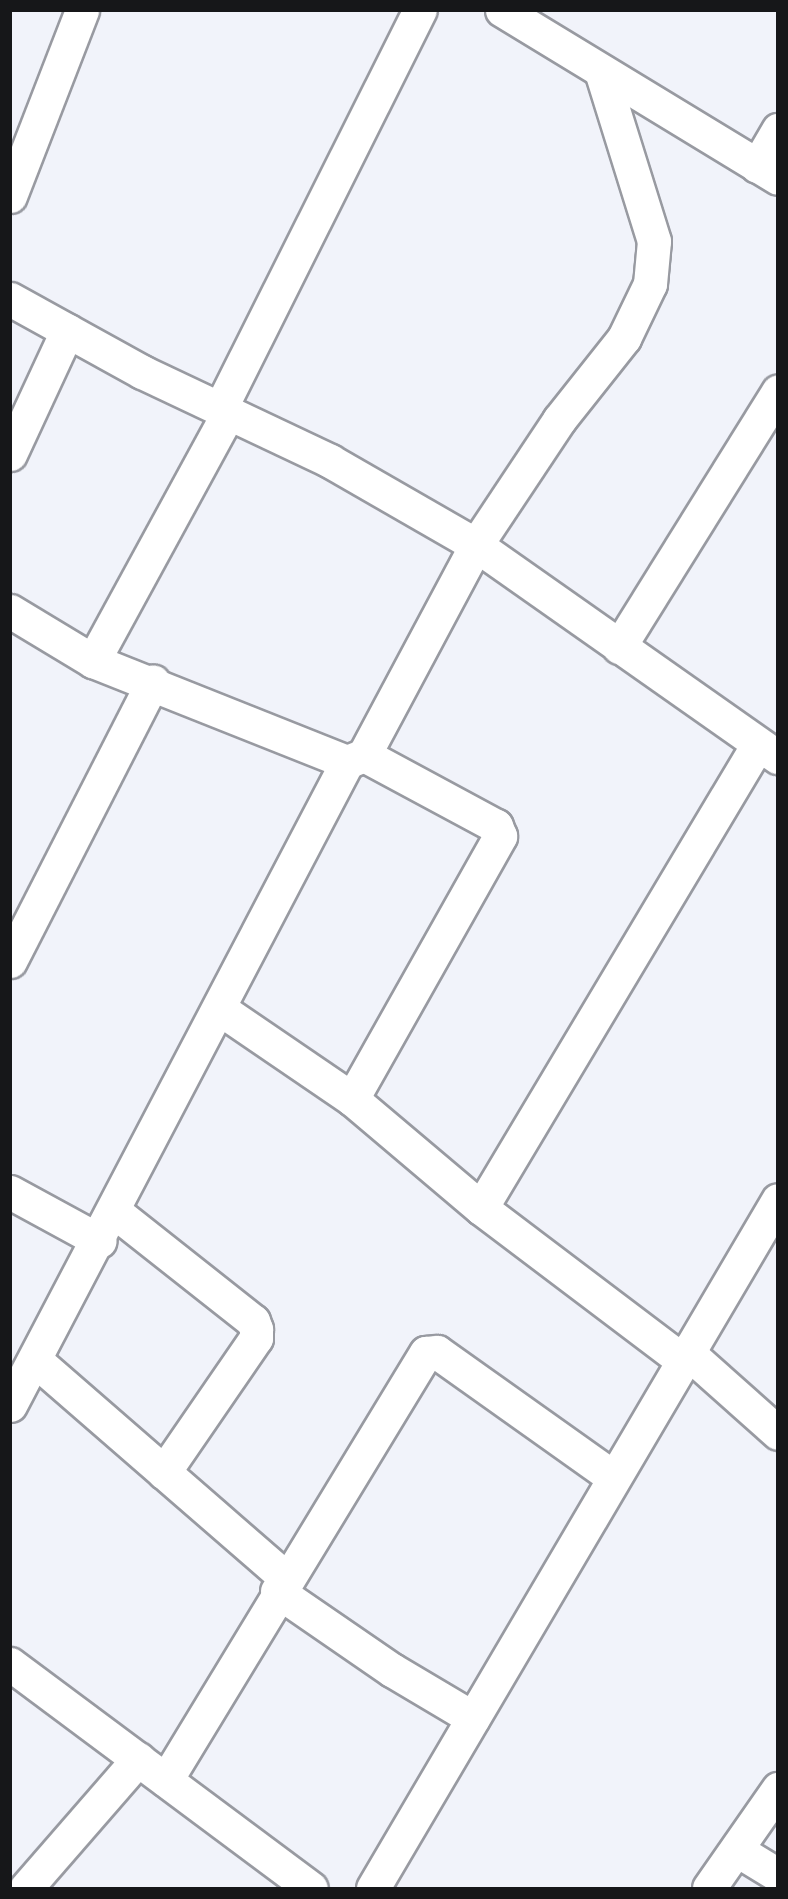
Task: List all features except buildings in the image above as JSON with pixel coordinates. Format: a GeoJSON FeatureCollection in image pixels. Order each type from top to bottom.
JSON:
{"type":"FeatureCollection","features":[{"type":"Feature","properties":{"kind":"street"},"geometry":{"type":"LineString","coordinates":[[10,196],[82,10]]}},
{"type":"Feature","properties":{"kind":"street"},"geometry":{"type":"LineString","coordinates":[[93,661],[224,411],[420,10]]}},
{"type":"Feature","properties":{"kind":"street"},"geometry":{"type":"LineString","coordinates":[[502,10],[767,172],[777,130]]}},
{"type":"Feature","properties":{"kind":"street"},"geometry":{"type":"LineString","coordinates":[[10,1405],[100,1241],[220,1009],[356,758],[476,545],[558,420],[624,338],[650,284],[654,241],[601,71]]}},
{"type":"Feature","properties":{"kind":"street"},"geometry":{"type":"LineString","coordinates":[[10,299],[67,331],[224,411],[330,462],[476,545],[767,752],[481,1208]]}},
{"type":"Feature","properties":{"kind":"street"},"geometry":{"type":"LineString","coordinates":[[10,454],[67,331]]}},
{"type":"Feature","properties":{"kind":"street"},"geometry":{"type":"LineString","coordinates":[[619,647],[777,392]]}},
{"type":"Feature","properties":{"kind":"street"},"geometry":{"type":"LineString","coordinates":[[10,611],[93,661],[356,758],[496,826],[501,836],[352,1099]]}},
{"type":"Feature","properties":{"kind":"street"},"geometry":{"type":"LineString","coordinates":[[10,961],[153,682]]}},
{"type":"Feature","properties":{"kind":"street"},"geometry":{"type":"LineString","coordinates":[[220,1009],[352,1099],[481,1208],[684,1355],[777,1433]]}},
{"type":"Feature","properties":{"kind":"street"},"geometry":{"type":"LineString","coordinates":[[10,1192],[100,1241]]}},
{"type":"Feature","properties":{"kind":"street"},"geometry":{"type":"LineString","coordinates":[[373,1888],[777,1200]]}},
{"type":"Feature","properties":{"kind":"street"},"geometry":{"type":"LineString","coordinates":[[115,1212],[253,1321],[256,1329],[256,1338],[164,1472]]}},
{"type":"Feature","properties":{"kind":"street"},"geometry":{"type":"LineString","coordinates":[[166,1780],[281,1584],[429,1351],[613,1477]]}},
{"type":"Feature","properties":{"kind":"street"},"geometry":{"type":"LineString","coordinates":[[35,1360],[164,1472],[281,1584],[392,1670],[473,1718]]}},
{"type":"Feature","properties":{"kind":"street"},"geometry":{"type":"LineString","coordinates":[[10,1664],[311,1888]]}},
{"type":"Feature","properties":{"kind":"street"},"geometry":{"type":"LineString","coordinates":[[26,1888],[138,1759]]}},
{"type":"Feature","properties":{"kind":"street"},"geometry":{"type":"LineString","coordinates":[[710,1888],[777,1789]]}},
{"type":"Feature","properties":{"kind":"street"},"geometry":{"type":"LineString","coordinates":[[737,1850],[777,1875]]}}]}
